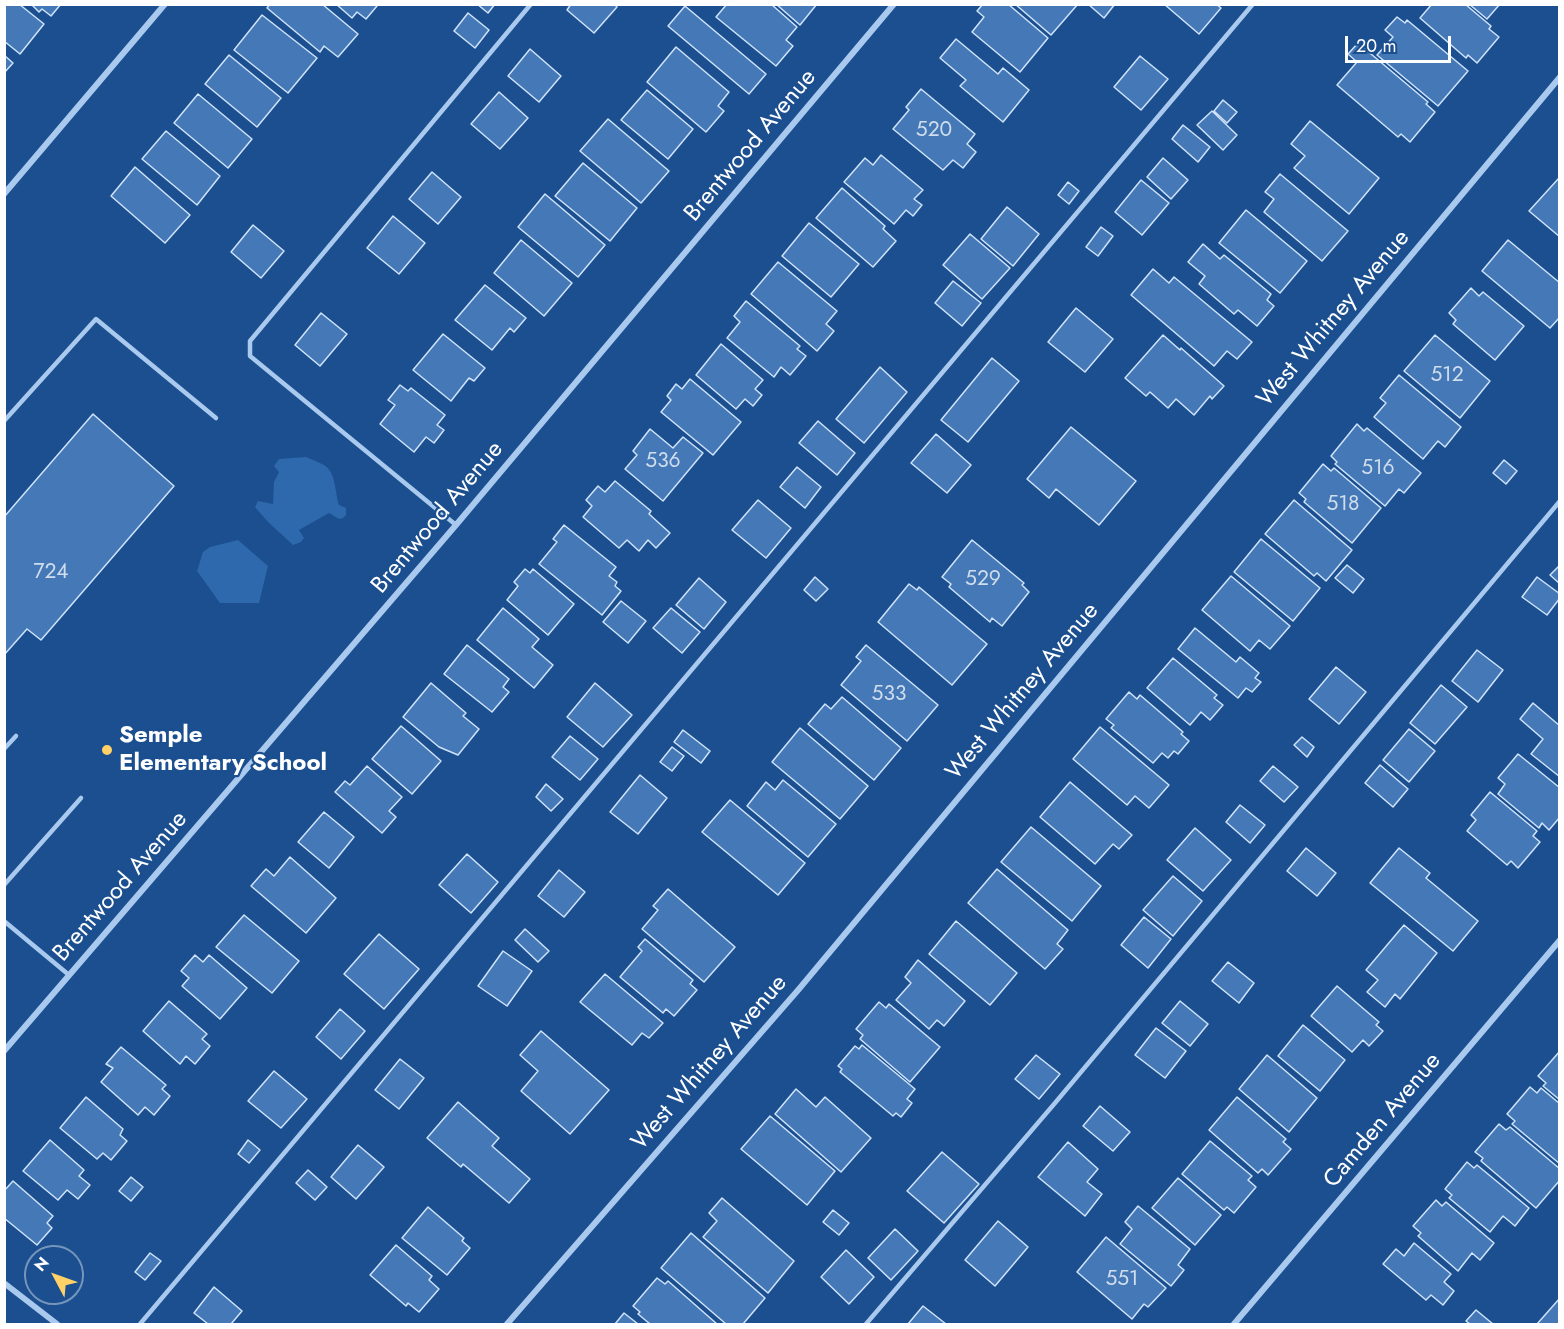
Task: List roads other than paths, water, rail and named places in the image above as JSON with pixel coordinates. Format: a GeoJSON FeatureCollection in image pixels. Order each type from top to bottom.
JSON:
{"type":"FeatureCollection","features":[{"type":"Feature","properties":{"kind":"street"},"geometry":{"type":"LineString","coordinates":[[4,194],[165,4]]}},
{"type":"Feature","properties":{"kind":"street","name":"Brentwood Avenue"},"geometry":{"type":"LineString","coordinates":[[4,1051],[456,525],[894,4]]}},
{"type":"Feature","properties":{"kind":"street","name":"West Whitney Avenue"},"geometry":{"type":"LineString","coordinates":[[507,1324],[799,989],[1560,77]]}},
{"type":"Feature","properties":{"kind":"street","name":"Camden Avenue"},"geometry":{"type":"LineString","coordinates":[[1234,1324],[1560,940]]}},
{"type":"Feature","properties":{"kind":"street"},"geometry":{"type":"LineString","coordinates":[[4,1283],[57,1324]]}},
{"type":"Feature","properties":{"kind":"lane"},"geometry":{"type":"LineString","coordinates":[[456,525],[250,356],[250,341],[531,4]]}},
{"type":"Feature","properties":{"kind":"lane"},"geometry":{"type":"LineString","coordinates":[[140,1324],[1253,4]]}},
{"type":"Feature","properties":{"kind":"lane"},"geometry":{"type":"LineString","coordinates":[[4,421],[96,320],[216,418]]}},
{"type":"Feature","properties":{"kind":"lane"},"geometry":{"type":"LineString","coordinates":[[866,1324],[1055,1103],[1560,501]]}},
{"type":"Feature","properties":{"kind":"lane"},"geometry":{"type":"LineString","coordinates":[[4,749],[16,736]]}},
{"type":"Feature","properties":{"kind":"lane"},"geometry":{"type":"LineString","coordinates":[[4,885],[81,798]]}},
{"type":"Feature","properties":{"kind":"lane"},"geometry":{"type":"LineString","coordinates":[[4,921],[69,975]]}},
{"type":"Feature","properties":{"kind":"place","name":"Semple Elementary School"},"geometry":{"type":"Point","coordinates":[107,750]}}]}
